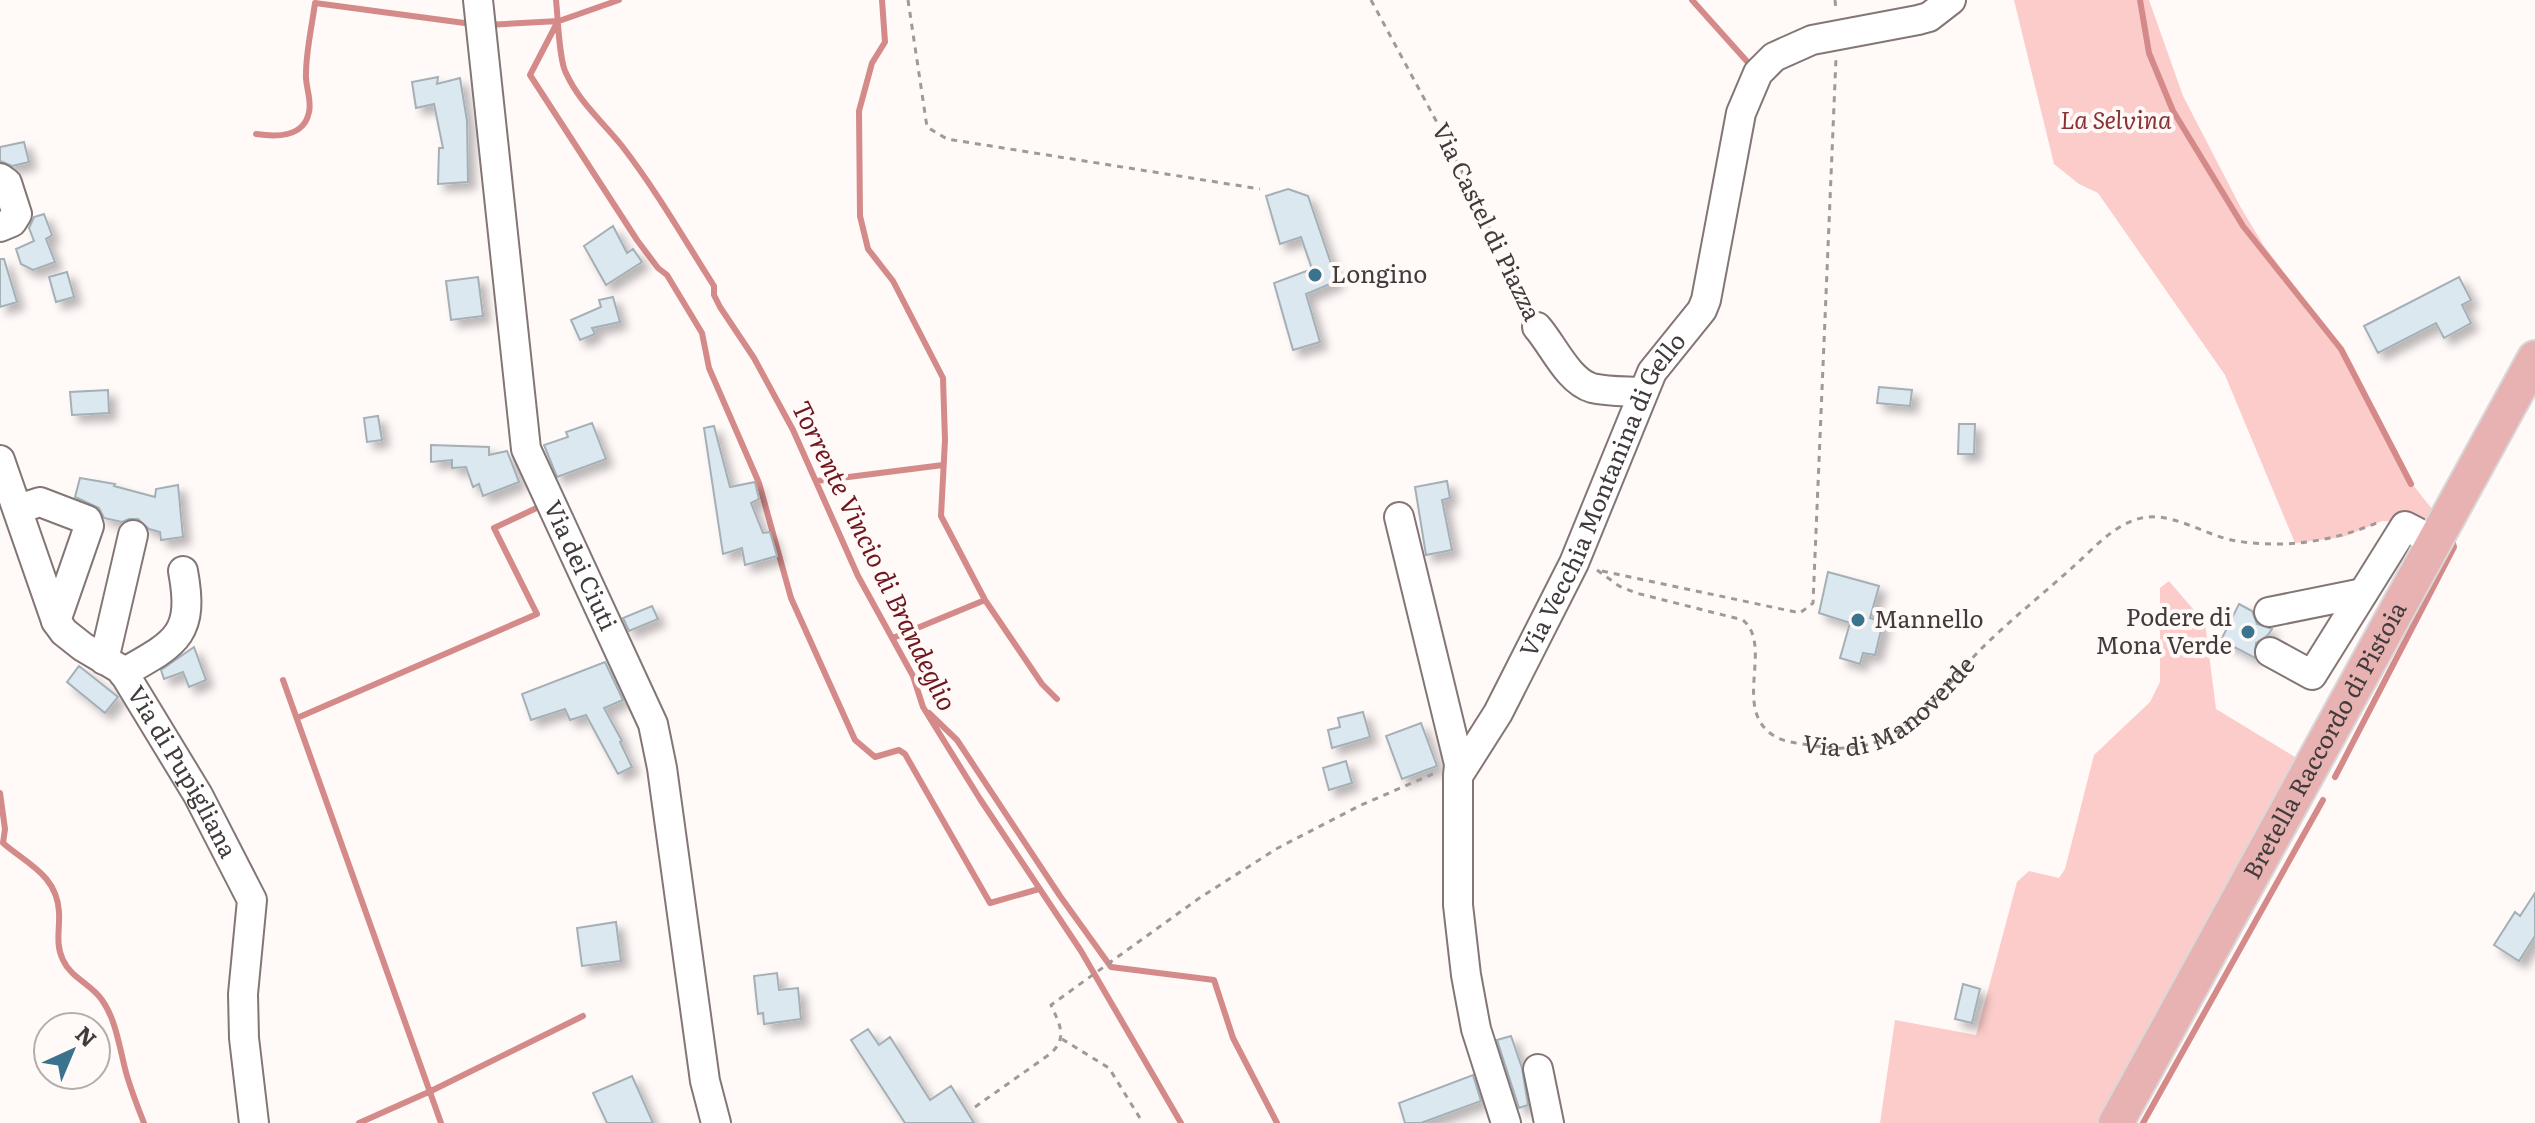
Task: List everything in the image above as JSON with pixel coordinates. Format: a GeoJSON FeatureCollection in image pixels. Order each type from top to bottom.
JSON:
{"type":"FeatureCollection","features":[{"type":"Feature","properties":{"kind":"main road","name":"Bretella Raccordo di Pistoia"},"geometry":{"type":"LineString","coordinates":[[2116,1123],[2420,534],[2535,358]]}},
{"type":"Feature","properties":{"kind":"street","name":"Via Vecchia Montanina di Gello"},"geometry":{"type":"LineString","coordinates":[[1458,776],[1502,705],[1574,563],[1652,372],[1696,319],[1706,300],[1741,113],[1750,88],[1765,64],[1794,46],[1837,33],[1929,17],[1951,0]]}},
{"type":"Feature","properties":{"kind":"street","name":"Via dei Ciuti"},"geometry":{"type":"LineString","coordinates":[[479,16],[526,449],[653,724],[662,768],[705,1081],[716,1123]]}},
{"type":"Feature","properties":{"kind":"street"},"geometry":{"type":"LineString","coordinates":[[0,178],[7,183],[17,214],[12,222],[0,227]]}},
{"type":"Feature","properties":{"kind":"street","name":"Via Castel di Piazza"},"geometry":{"type":"LineString","coordinates":[[1537,327],[1580,382],[1601,389],[1643,392]]}},
{"type":"Feature","properties":{"kind":"street","name":"Via di Pupigliana"},"geometry":{"type":"LineString","coordinates":[[0,460],[56,621],[64,632],[114,667],[198,795],[252,900],[243,994],[244,1038],[254,1123]]}},
{"type":"Feature","properties":{"kind":"street"},"geometry":{"type":"LineString","coordinates":[[18,509],[40,502],[87,520],[88,532],[56,621]]}},
{"type":"Feature","properties":{"kind":"street"},"geometry":{"type":"LineString","coordinates":[[1399,517],[1459,764],[1458,905],[1474,1016],[1506,1123]]}},
{"type":"Feature","properties":{"kind":"street"},"geometry":{"type":"LineString","coordinates":[[2270,652],[2312,675],[2363,593],[2420,534]]}},
{"type":"Feature","properties":{"kind":"street"},"geometry":{"type":"LineString","coordinates":[[133,535],[114,667],[165,648],[182,628],[188,601],[183,571]]}},
{"type":"Feature","properties":{"kind":"street"},"geometry":{"type":"LineString","coordinates":[[2269,612],[2363,593]]}},
{"type":"Feature","properties":{"kind":"street"},"geometry":{"type":"LineString","coordinates":[[1538,1069],[1549,1123]]}},
{"type":"Feature","properties":{"kind":"path"},"geometry":{"type":"LineString","coordinates":[[908,0],[927,127],[947,139],[1260,189]]}},
{"type":"Feature","properties":{"kind":"path","name":"Via Castel di Piazza"},"geometry":{"type":"LineString","coordinates":[[1371,0],[1447,141],[1537,327]]}},
{"type":"Feature","properties":{"kind":"path"},"geometry":{"type":"LineString","coordinates":[[1602,571],[1800,613],[1813,603],[1837,33],[1835,0]]}},
{"type":"Feature","properties":{"kind":"path","name":"Via di Manoverde"},"geometry":{"type":"LineString","coordinates":[[1574,563],[1602,571],[1615,584],[1636,594],[1743,620],[1754,635],[1754,697],[1764,728],[1784,741],[1842,750],[1875,743],[1904,727],[2004,628],[2106,537],[2130,521],[2161,518],[2233,541],[2278,544],[2343,537],[2382,521],[2420,534]]}},
{"type":"Feature","properties":{"kind":"path"},"geometry":{"type":"LineString","coordinates":[[975,1107],[1050,1054],[1062,1039],[1060,1025],[1051,1005],[1198,899],[1297,836],[1346,812],[1430,775],[1458,776]]}},
{"type":"Feature","properties":{"kind":"path"},"geometry":{"type":"LineString","coordinates":[[1062,1039],[1109,1068],[1143,1123]]}},
{"type":"Feature","properties":{"kind":"green space","name":"La Selvina"},"geometry":{"type":"Polygon","coordinates":[[[2014,0],[2149,0],[2183,96],[2241,208],[2264,246],[2336,341],[2405,475],[2444,524],[2382,521],[2343,537],[2295,543],[2225,375],[2098,193],[2079,184],[2054,164],[2014,0]]]}},
{"type":"Feature","properties":{"kind":"green space"},"geometry":{"type":"Polygon","coordinates":[[[2169,581],[2205,623],[2216,709],[2300,760],[2099,1123],[1880,1123],[1895,1020],[1976,1035],[2017,882],[2029,871],[2059,878],[2065,869],[2094,755],[2150,702],[2160,682],[2160,588],[2169,581]]]}},
{"type":"Feature","properties":{"kind":"building"},"geometry":{"type":"Polygon","coordinates":[[[438,77],[437,84],[460,78],[467,121],[468,182],[438,184],[439,148],[443,148],[434,104],[416,108],[412,82],[438,77]]]}},
{"type":"Feature","properties":{"kind":"building"},"geometry":{"type":"Polygon","coordinates":[[[24,142],[29,162],[12,166],[0,161],[0,147],[24,142]]]}},
{"type":"Feature","properties":{"kind":"building","name":"Longino"},"geometry":{"type":"Polygon","coordinates":[[[1288,189],[1308,196],[1337,281],[1306,294],[1320,342],[1293,350],[1274,283],[1312,269],[1301,237],[1280,244],[1266,196],[1288,189]]]}},
{"type":"Feature","properties":{"kind":"building"},"geometry":{"type":"Polygon","coordinates":[[[44,214],[52,235],[46,239],[55,262],[33,270],[21,264],[16,249],[34,241],[29,228],[34,217],[44,214]]]}},
{"type":"Feature","properties":{"kind":"building"},"geometry":{"type":"Polygon","coordinates":[[[613,226],[627,253],[633,249],[642,262],[606,285],[584,246],[613,226]]]}},
{"type":"Feature","properties":{"kind":"building"},"geometry":{"type":"Polygon","coordinates":[[[0,259],[4,259],[17,302],[0,307],[0,259]]]}},
{"type":"Feature","properties":{"kind":"building"},"geometry":{"type":"Polygon","coordinates":[[[67,272],[74,297],[56,302],[49,277],[67,272]]]}},
{"type":"Feature","properties":{"kind":"building"},"geometry":{"type":"Polygon","coordinates":[[[478,277],[483,316],[451,320],[446,281],[478,277]]]}},
{"type":"Feature","properties":{"kind":"building"},"geometry":{"type":"Polygon","coordinates":[[[2459,277],[2471,300],[2462,305],[2471,323],[2444,338],[2436,323],[2378,353],[2364,326],[2459,277]]]}},
{"type":"Feature","properties":{"kind":"building"},"geometry":{"type":"Polygon","coordinates":[[[613,297],[620,322],[592,328],[595,334],[580,340],[571,320],[601,307],[599,300],[613,297]]]}},
{"type":"Feature","properties":{"kind":"building"},"geometry":{"type":"Polygon","coordinates":[[[1879,387],[1912,390],[1910,406],[1877,403],[1879,387]]]}},
{"type":"Feature","properties":{"kind":"building"},"geometry":{"type":"Polygon","coordinates":[[[108,390],[109,413],[72,415],[70,392],[108,390]]]}},
{"type":"Feature","properties":{"kind":"building"},"geometry":{"type":"Polygon","coordinates":[[[378,416],[382,440],[367,442],[364,418],[378,416]]]}},
{"type":"Feature","properties":{"kind":"building"},"geometry":{"type":"Polygon","coordinates":[[[592,423],[606,459],[557,477],[544,445],[568,437],[566,432],[592,423]]]}},
{"type":"Feature","properties":{"kind":"building"},"geometry":{"type":"Polygon","coordinates":[[[1959,424],[1975,424],[1974,454],[1958,454],[1959,424]]]}},
{"type":"Feature","properties":{"kind":"building"},"geometry":{"type":"Polygon","coordinates":[[[714,426],[730,487],[755,482],[759,499],[751,503],[763,533],[770,532],[777,556],[745,565],[742,548],[723,554],[704,428],[714,426]]]}},
{"type":"Feature","properties":{"kind":"building"},"geometry":{"type":"Polygon","coordinates":[[[431,445],[489,447],[489,455],[507,451],[519,482],[483,496],[479,484],[473,487],[466,467],[452,468],[452,460],[431,462],[431,445]]]}},
{"type":"Feature","properties":{"kind":"building"},"geometry":{"type":"Polygon","coordinates":[[[80,478],[115,484],[155,497],[156,489],[178,485],[183,537],[161,540],[160,532],[149,529],[138,519],[122,522],[104,518],[99,508],[75,497],[80,478]]]}},
{"type":"Feature","properties":{"kind":"building"},"geometry":{"type":"Polygon","coordinates":[[[1447,481],[1450,498],[1442,500],[1452,550],[1426,555],[1415,487],[1447,481]]]}},
{"type":"Feature","properties":{"kind":"building","name":"Mannello"},"geometry":{"type":"Polygon","coordinates":[[[1828,572],[1879,586],[1870,618],[1883,622],[1875,655],[1863,653],[1860,664],[1840,658],[1850,623],[1819,613],[1828,572]]]}},
{"type":"Feature","properties":{"kind":"building","name":"Podere di Mona Verde"},"geometry":{"type":"Polygon","coordinates":[[[2239,604],[2252,611],[2257,624],[2272,629],[2256,643],[2255,658],[2221,640],[2239,604]]]}},
{"type":"Feature","properties":{"kind":"building"},"geometry":{"type":"Polygon","coordinates":[[[652,606],[658,619],[629,631],[623,618],[652,606]]]}},
{"type":"Feature","properties":{"kind":"building"},"geometry":{"type":"Polygon","coordinates":[[[194,647],[206,680],[189,687],[183,672],[164,679],[161,670],[194,647]]]}},
{"type":"Feature","properties":{"kind":"building"},"geometry":{"type":"Polygon","coordinates":[[[605,662],[623,700],[604,708],[632,767],[618,774],[586,715],[570,720],[565,709],[531,720],[522,694],[605,662]]]}},
{"type":"Feature","properties":{"kind":"building"},"geometry":{"type":"Polygon","coordinates":[[[79,666],[118,697],[105,713],[67,682],[79,666]]]}},
{"type":"Feature","properties":{"kind":"building"},"geometry":{"type":"Polygon","coordinates":[[[1363,712],[1370,737],[1332,748],[1328,730],[1340,727],[1338,718],[1363,712]]]}},
{"type":"Feature","properties":{"kind":"building"},"geometry":{"type":"Polygon","coordinates":[[[1421,723],[1437,766],[1402,779],[1386,736],[1421,723]]]}},
{"type":"Feature","properties":{"kind":"building"},"geometry":{"type":"Polygon","coordinates":[[[1346,761],[1352,783],[1329,790],[1323,768],[1346,761]]]}},
{"type":"Feature","properties":{"kind":"building"},"geometry":{"type":"Polygon","coordinates":[[[2535,893],[2535,936],[2519,961],[2494,945],[2515,912],[2520,916],[2535,893]]]}},
{"type":"Feature","properties":{"kind":"building"},"geometry":{"type":"Polygon","coordinates":[[[616,922],[621,961],[582,966],[577,928],[616,922]]]}},
{"type":"Feature","properties":{"kind":"building"},"geometry":{"type":"Polygon","coordinates":[[[777,973],[779,990],[798,988],[801,1019],[764,1024],[763,1013],[758,1014],[754,976],[777,973]]]}},
{"type":"Feature","properties":{"kind":"building"},"geometry":{"type":"Polygon","coordinates":[[[1963,984],[1980,989],[1972,1023],[1955,1019],[1963,984]]]}},
{"type":"Feature","properties":{"kind":"building"},"geometry":{"type":"Polygon","coordinates":[[[868,1029],[879,1045],[890,1037],[930,1100],[951,1086],[974,1123],[905,1123],[851,1040],[868,1029]]]}},
{"type":"Feature","properties":{"kind":"building"},"geometry":{"type":"Polygon","coordinates":[[[1511,1036],[1522,1068],[1528,1105],[1519,1108],[1497,1040],[1511,1036]]]}},
{"type":"Feature","properties":{"kind":"building"},"geometry":{"type":"Polygon","coordinates":[[[1473,1075],[1481,1101],[1421,1123],[1405,1123],[1399,1103],[1473,1075]]]}},
{"type":"Feature","properties":{"kind":"building"},"geometry":{"type":"Polygon","coordinates":[[[632,1076],[653,1123],[607,1123],[593,1093],[632,1076]]]}},
{"type":"Feature","properties":{"kind":"waterway","name":"Torrente Vincio di Brandeglio"},"geometry":{"type":"LineString","coordinates":[[556,0],[562,59],[571,83],[658,197],[714,286],[714,295],[720,307],[754,358],[793,430],[858,576],[913,676],[923,707],[1081,951],[1181,1123]]}},
{"type":"Feature","properties":{"kind":"waterway"},"geometry":{"type":"LineString","coordinates":[[487,25],[559,21],[619,0]]}},
{"type":"Feature","properties":{"kind":"waterway"},"geometry":{"type":"LineString","coordinates":[[882,0],[885,42],[872,63],[859,111],[860,216],[868,249],[893,281],[943,378],[945,440],[941,516],[985,600],[1042,684],[1057,699]]}},
{"type":"Feature","properties":{"kind":"waterway"},"geometry":{"type":"LineString","coordinates":[[1692,0],[1751,69]]}},
{"type":"Feature","properties":{"kind":"waterway"},"geometry":{"type":"LineString","coordinates":[[2140,0],[2149,53],[2173,111],[2243,226],[2341,349],[2411,484]]}},
{"type":"Feature","properties":{"kind":"waterway"},"geometry":{"type":"LineString","coordinates":[[256,134],[288,134],[306,121],[310,107],[306,65],[315,3],[472,24]]}},
{"type":"Feature","properties":{"kind":"waterway"},"geometry":{"type":"LineString","coordinates":[[558,21],[530,75],[637,240],[667,275],[702,333],[709,368],[759,483],[791,598],[855,740],[875,757],[899,750],[905,754],[990,903],[1039,889]]}},
{"type":"Feature","properties":{"kind":"waterway"},"geometry":{"type":"LineString","coordinates":[[817,481],[943,465]]}},
{"type":"Feature","properties":{"kind":"waterway"},"geometry":{"type":"LineString","coordinates":[[297,718],[537,614],[494,528],[543,505]]}},
{"type":"Feature","properties":{"kind":"waterway"},"geometry":{"type":"LineString","coordinates":[[2335,777],[2454,547],[2451,536]]}},
{"type":"Feature","properties":{"kind":"waterway"},"geometry":{"type":"LineString","coordinates":[[893,638],[985,600]]}},
{"type":"Feature","properties":{"kind":"waterway"},"geometry":{"type":"LineString","coordinates":[[283,680],[441,1123]]}},
{"type":"Feature","properties":{"kind":"waterway"},"geometry":{"type":"LineString","coordinates":[[929,713],[957,740],[1111,967],[1214,980],[1233,1038],[1277,1123]]}},
{"type":"Feature","properties":{"kind":"waterway"},"geometry":{"type":"LineString","coordinates":[[0,793],[5,829],[3,843],[47,879],[53,889],[59,912],[58,942],[61,954],[71,972],[97,994],[107,1008],[144,1123]]}},
{"type":"Feature","properties":{"kind":"waterway"},"geometry":{"type":"LineString","coordinates":[[2143,1123],[2323,800]]}},
{"type":"Feature","properties":{"kind":"waterway"},"geometry":{"type":"LineString","coordinates":[[359,1123],[583,1016]]}},
{"type":"Feature","properties":{"kind":"place","name":"Longino"},"geometry":{"type":"Point","coordinates":[1315,275]}},
{"type":"Feature","properties":{"kind":"place","name":"Mannello"},"geometry":{"type":"Point","coordinates":[1858,620]}},
{"type":"Feature","properties":{"kind":"place","name":"Podere di Mona Verde"},"geometry":{"type":"Point","coordinates":[2248,632]}}]}
